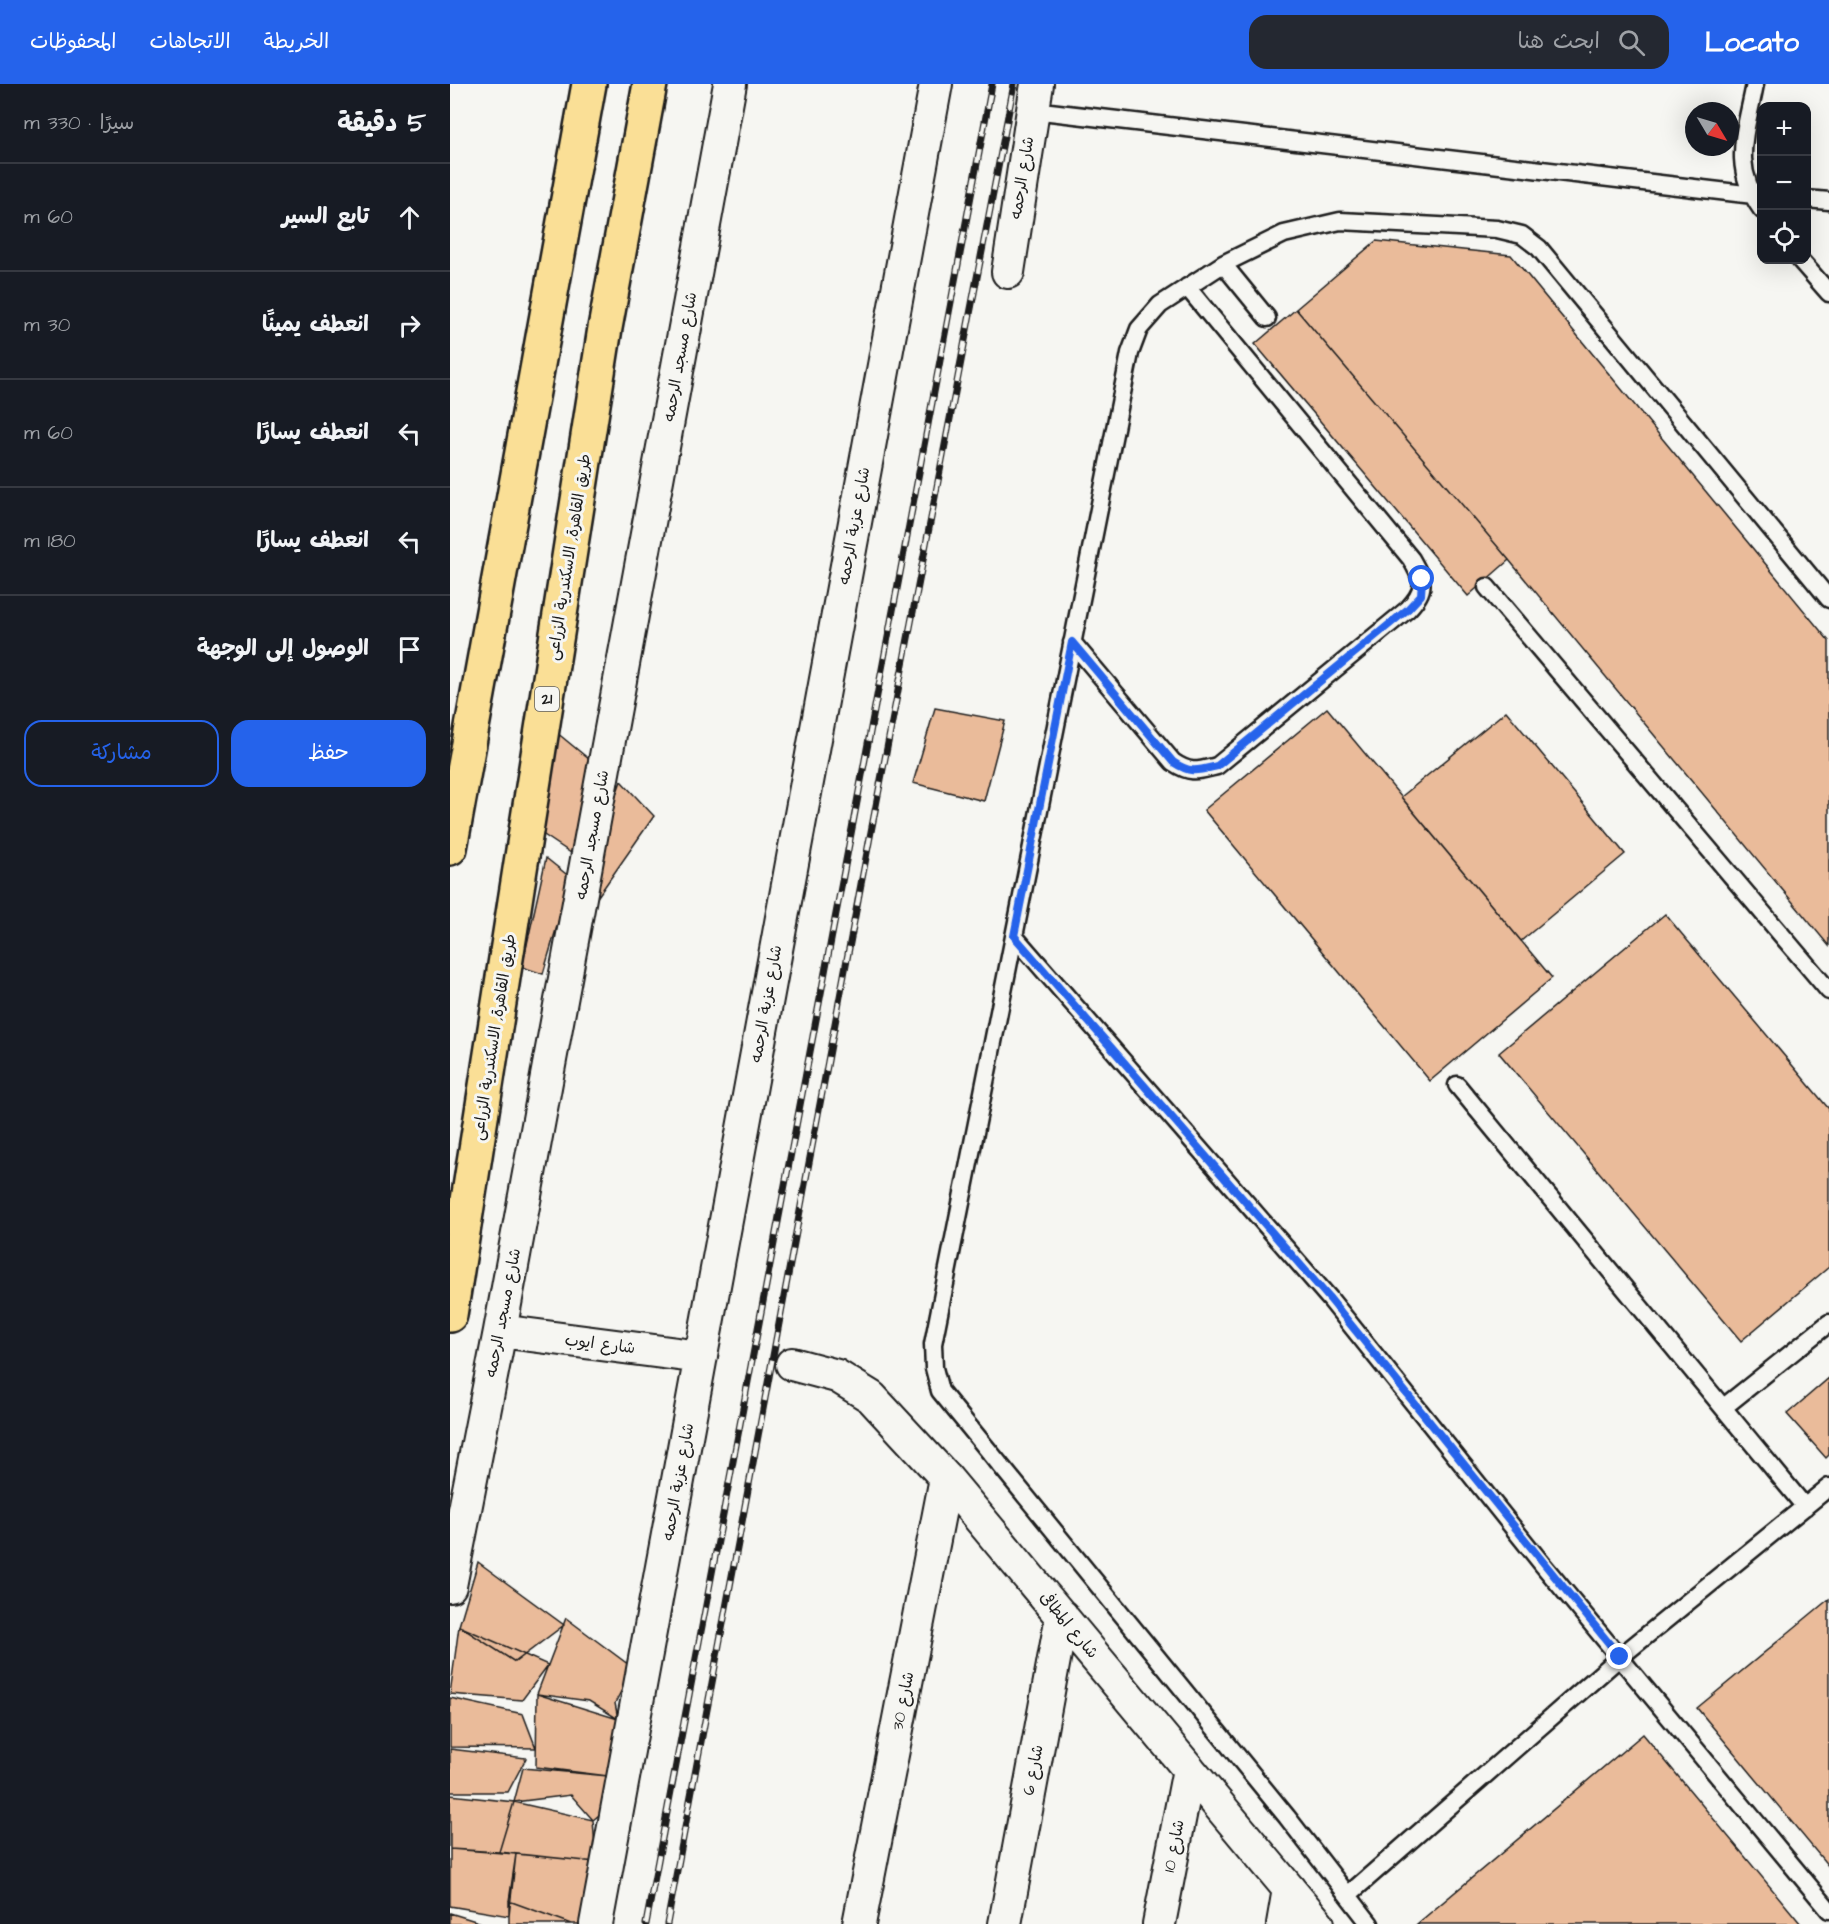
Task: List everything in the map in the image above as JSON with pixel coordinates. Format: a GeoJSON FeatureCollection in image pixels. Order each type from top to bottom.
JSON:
{"type":"FeatureCollection","features":[{"type":"Feature","properties":{"kind":"highway"},"geometry":{"type":"LineString","coordinates":[[450,848],[589,84]]}},
{"type":"Feature","properties":{"kind":"highway","name":"طريق القاهرة, الاسكندرية الزراعى"},"geometry":{"type":"LineString","coordinates":[[450,1315],[603,340],[650,84]]}},
{"type":"Feature","properties":{"kind":"street","name":"شارع مسجد الرحمه"},"geometry":{"type":"LineString","coordinates":[[450,1586],[500,1331],[730,84]]}},
{"type":"Feature","properties":{"kind":"street","name":"شارع عزبة الرحمه"},"geometry":{"type":"LineString","coordinates":[[596,1924],[936,84]]}},
{"type":"Feature","properties":{"kind":"street","name":"شارع الرحمه"},"geometry":{"type":"LineString","coordinates":[[1008,272],[1035,97]]}},
{"type":"Feature","properties":{"kind":"street","name":"شارع ايوب"},"geometry":{"type":"LineString","coordinates":[[500,1331],[701,1357]]}},
{"type":"Feature","properties":{"kind":"street","name":"شارع المطافى"},"geometry":{"type":"LineString","coordinates":[[792,1364],[837,1376],[855,1385],[871,1397],[946,1478],[1318,1924]]}},
{"type":"Feature","properties":{"kind":"street","name":"شارع 30"},"geometry":{"type":"LineString","coordinates":[[859,1924],[946,1478]]}},
{"type":"Feature","properties":{"kind":"street","name":"شارع 6"},"geometry":{"type":"LineString","coordinates":[[1005,1924],[1062,1616]]}},
{"type":"Feature","properties":{"kind":"street","name":"شارع 10"},"geometry":{"type":"LineString","coordinates":[[1159,1924],[1189,1768]]}},
{"type":"Feature","properties":{"kind":"street"},"geometry":{"type":"LineString","coordinates":[[1283,1924],[1289,1889]]}},
{"type":"Feature","properties":{"kind":"lane"},"geometry":{"type":"LineString","coordinates":[[1035,97],[1756,196],[1741,157],[1741,141],[1755,84]]}},
{"type":"Feature","properties":{"kind":"lane"},"geometry":{"type":"LineString","coordinates":[[1811,199],[1829,201]]}},
{"type":"Feature","properties":{"kind":"lane"},"geometry":{"type":"LineString","coordinates":[[1370,1924],[1265,1790],[940,1391],[934,1368],[933,1344],[1130,353],[1139,329],[1160,305],[1223,264],[1284,234],[1340,220],[1497,229],[1522,235],[1539,248],[1829,599]]}},
{"type":"Feature","properties":{"kind":"lane"},"geometry":{"type":"LineString","coordinates":[[1223,264],[1267,318]]}},
{"type":"Feature","properties":{"kind":"lane"},"geometry":{"type":"LineString","coordinates":[[1804,264],[1829,293]]}},
{"type":"Feature","properties":{"kind":"lane"},"geometry":{"type":"LineString","coordinates":[[1072,642],[1173,762],[1186,770],[1197,771],[1217,766],[1408,609],[1421,595],[1422,579],[1410,559],[1187,287]]}},
{"type":"Feature","properties":{"kind":"lane"},"geometry":{"type":"LineString","coordinates":[[1487,587],[1829,992]]}},
{"type":"Feature","properties":{"kind":"lane"},"geometry":{"type":"LineString","coordinates":[[1014,936],[1330,1299],[1620,1657],[1829,1910]]}},
{"type":"Feature","properties":{"kind":"lane"},"geometry":{"type":"LineString","coordinates":[[1457,1085],[1805,1507]]}},
{"type":"Feature","properties":{"kind":"lane"},"geometry":{"type":"LineString","coordinates":[[1724,1407],[1829,1323]]}},
{"type":"Feature","properties":{"kind":"lane"},"geometry":{"type":"LineString","coordinates":[[1348,1895],[1620,1657],[1829,1487]]}},
{"type":"Feature","properties":{"kind":"building"},"geometry":{"type":"Polygon","coordinates":[[[1376,241],[1511,255],[1829,641],[1829,946],[1509,560],[1296,309],[1376,241]]]}},
{"type":"Feature","properties":{"kind":"building"},"geometry":{"type":"Polygon","coordinates":[[[1296,309],[1509,560],[1468,596],[1255,344],[1296,309]]]}},
{"type":"Feature","properties":{"kind":"building"},"geometry":{"type":"Polygon","coordinates":[[[935,708],[1005,721],[984,801],[913,783],[935,708]]]}},
{"type":"Feature","properties":{"kind":"building"},"geometry":{"type":"Polygon","coordinates":[[[1327,708],[1552,978],[1430,1081],[1204,810],[1327,708]]]}},
{"type":"Feature","properties":{"kind":"building"},"geometry":{"type":"Polygon","coordinates":[[[1506,711],[1625,854],[1521,941],[1401,797],[1506,711]]]}},
{"type":"Feature","properties":{"kind":"building"},"geometry":{"type":"Polygon","coordinates":[[[556,732],[590,760],[571,853],[538,831],[556,732]]]}},
{"type":"Feature","properties":{"kind":"building"},"geometry":{"type":"Polygon","coordinates":[[[621,781],[654,816],[594,902],[581,894],[621,781]]]}},
{"type":"Feature","properties":{"kind":"building"},"geometry":{"type":"Polygon","coordinates":[[[546,858],[571,878],[543,974],[522,967],[546,858]]]}},
{"type":"Feature","properties":{"kind":"building"},"geometry":{"type":"Polygon","coordinates":[[[1665,914],[1829,1109],[1829,1267],[1741,1341],[1499,1053],[1665,914]]]}},
{"type":"Feature","properties":{"kind":"building"},"geometry":{"type":"Polygon","coordinates":[[[1829,1378],[1829,1455],[1826,1458],[1787,1414],[1829,1378]]]}},
{"type":"Feature","properties":{"kind":"building"},"geometry":{"type":"Polygon","coordinates":[[[478,1562],[564,1625],[515,1662],[459,1626],[478,1562]]]}},
{"type":"Feature","properties":{"kind":"building"},"geometry":{"type":"Polygon","coordinates":[[[1829,1599],[1829,1867],[1697,1708],[1829,1599]]]}},
{"type":"Feature","properties":{"kind":"building"},"geometry":{"type":"Polygon","coordinates":[[[566,1618],[633,1668],[615,1703],[618,1719],[589,1701],[537,1694],[566,1618]]]}},
{"type":"Feature","properties":{"kind":"building"},"geometry":{"type":"Polygon","coordinates":[[[459,1626],[548,1665],[522,1700],[450,1694],[459,1626]]]}},
{"type":"Feature","properties":{"kind":"building"},"geometry":{"type":"Polygon","coordinates":[[[537,1694],[618,1719],[608,1776],[536,1767],[537,1694]]]}},
{"type":"Feature","properties":{"kind":"building"},"geometry":{"type":"Polygon","coordinates":[[[450,1698],[523,1714],[536,1748],[450,1747],[450,1698]]]}},
{"type":"Feature","properties":{"kind":"building"},"geometry":{"type":"Polygon","coordinates":[[[1643,1734],[1801,1924],[1417,1924],[1643,1734]]]}},
{"type":"Feature","properties":{"kind":"building"},"geometry":{"type":"Polygon","coordinates":[[[450,1749],[526,1758],[508,1792],[450,1792],[450,1749]]]}},
{"type":"Feature","properties":{"kind":"building"},"geometry":{"type":"Polygon","coordinates":[[[523,1768],[608,1776],[604,1811],[593,1820],[571,1795],[514,1802],[523,1768]]]}},
{"type":"Feature","properties":{"kind":"building"},"geometry":{"type":"Polygon","coordinates":[[[450,1795],[514,1802],[499,1852],[450,1849],[450,1795]]]}},
{"type":"Feature","properties":{"kind":"building"},"geometry":{"type":"Polygon","coordinates":[[[514,1802],[593,1820],[596,1862],[499,1852],[514,1802]]]}},
{"type":"Feature","properties":{"kind":"building"},"geometry":{"type":"Polygon","coordinates":[[[450,1849],[516,1854],[509,1916],[450,1906],[450,1849]]]}},
{"type":"Feature","properties":{"kind":"building"},"geometry":{"type":"Polygon","coordinates":[[[516,1854],[596,1862],[586,1924],[572,1924],[509,1901],[516,1854]]]}},
{"type":"Feature","properties":{"kind":"building"},"geometry":{"type":"Polygon","coordinates":[[[509,1901],[572,1924],[509,1924],[509,1901]]]}},
{"type":"Feature","properties":{"kind":"building"},"geometry":{"type":"Polygon","coordinates":[[[450,1913],[485,1924],[450,1924],[450,1913]]]}},
{"type":"Feature","properties":{"kind":"railway"},"geometry":{"type":"LineString","coordinates":[[646,1924],[992,84]]}},
{"type":"Feature","properties":{"kind":"railway"},"geometry":{"type":"LineString","coordinates":[[667,1924],[861,884],[1014,84]]}},
{"type":"Feature","properties":{"kind":"route"},"geometry":{"type":"LineString","coordinates":[[1422,579],[1421,595],[1408,609],[1217,766],[1197,771],[1186,770],[1173,762],[1072,642],[1014,936],[1330,1299],[1543,1565],[1620,1657]]}}]}
